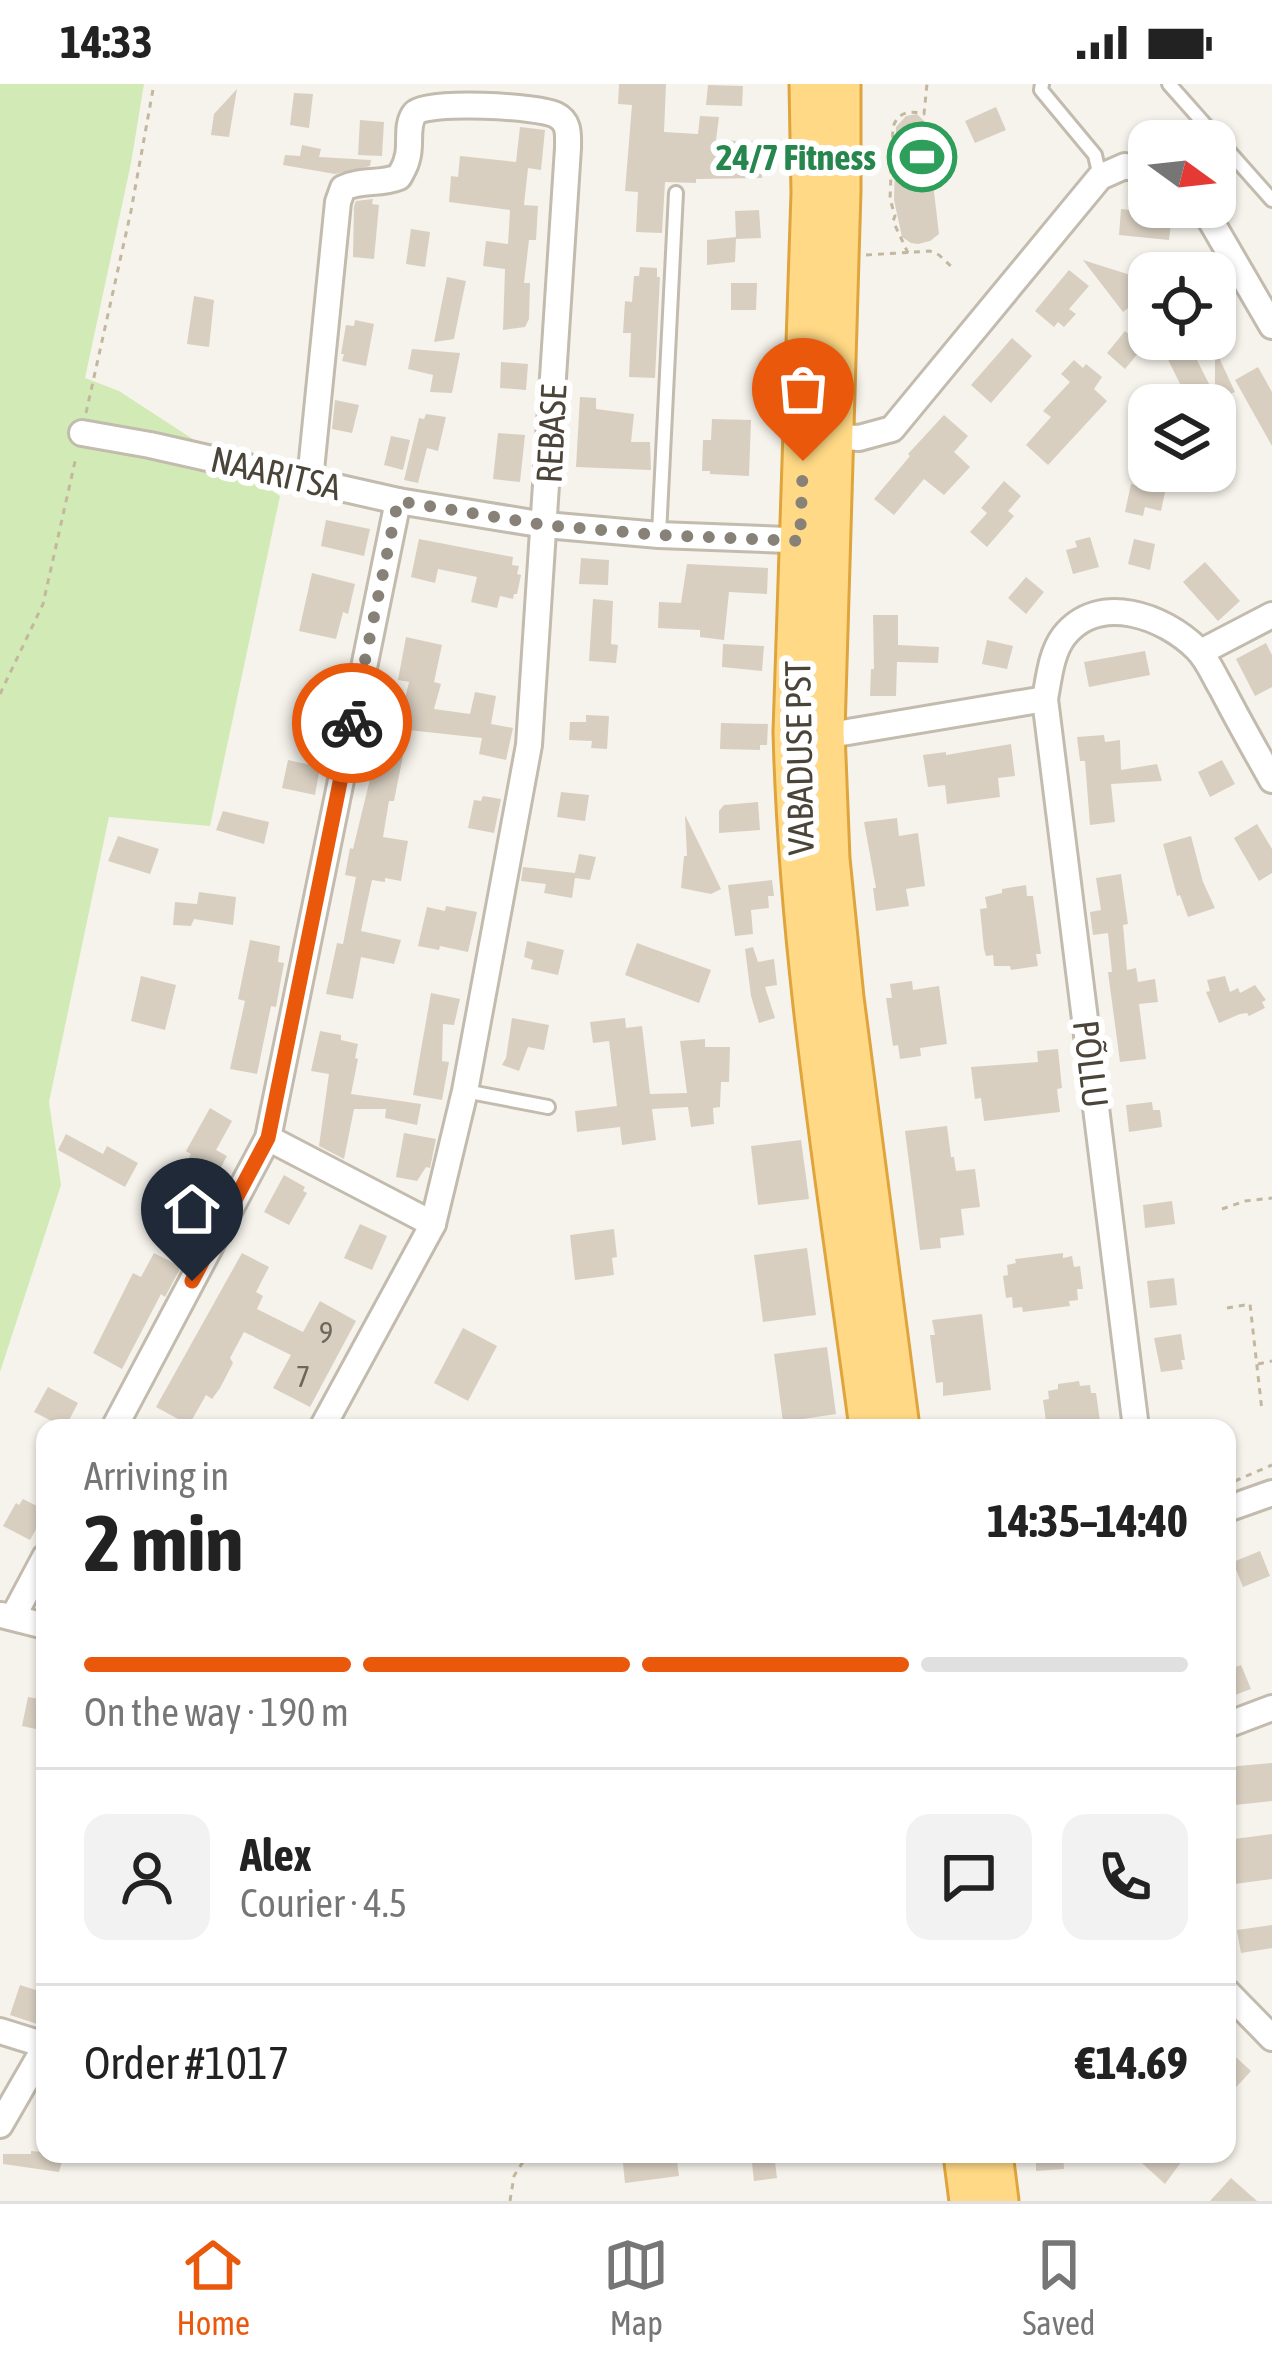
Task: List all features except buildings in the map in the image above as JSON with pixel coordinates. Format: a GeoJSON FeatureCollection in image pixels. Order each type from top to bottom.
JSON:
{"type":"FeatureCollection","features":[{"type":"Feature","properties":{"kind":"highway","name":"VABADUSE PST"},"geometry":{"type":"LineString","coordinates":[[810,84],[818,436]]}},
{"type":"Feature","properties":{"kind":"highway","name":"VABADUSE PST"},"geometry":{"type":"LineString","coordinates":[[840,84],[840,191],[818,436],[809,732],[796,802],[806,933],[869,1419]]}},
{"type":"Feature","properties":{"kind":"highway","name":"VABADUSE PST"},"geometry":{"type":"LineString","coordinates":[[809,732],[898,1419]]}},
{"type":"Feature","properties":{"kind":"highway"},"geometry":{"type":"LineString","coordinates":[[965,2163],[970,2201]]}},
{"type":"Feature","properties":{"kind":"highway"},"geometry":{"type":"LineString","coordinates":[[993,2163],[998,2201]]}},
{"type":"Feature","properties":{"kind":"street","name":"REBASE"},"geometry":{"type":"LineString","coordinates":[[310,480],[343,188],[399,177],[408,158],[410,123],[423,106],[559,115],[568,128],[530,745],[465,1090],[433,1224],[327,1419]]}},
{"type":"Feature","properties":{"kind":"street"},"geometry":{"type":"LineString","coordinates":[[818,436],[860,437],[892,429],[1100,176],[1128,171]]}},
{"type":"Feature","properties":{"kind":"street"},"geometry":{"type":"LineString","coordinates":[[1216,228],[1270,314]]}},
{"type":"Feature","properties":{"kind":"street","name":"NAARITSA"},"geometry":{"type":"LineString","coordinates":[[82,434],[398,501],[545,525],[814,542]]}},
{"type":"Feature","properties":{"kind":"street"},"geometry":{"type":"LineString","coordinates":[[118,1419],[268,1138],[398,501]]}},
{"type":"Feature","properties":{"kind":"street","name":"PÕLLU"},"geometry":{"type":"LineString","coordinates":[[1135,1419],[1045,699],[1054,656],[1064,636],[1082,620],[1107,612],[1134,613],[1172,628],[1201,652]]}},
{"type":"Feature","properties":{"kind":"street"},"geometry":{"type":"LineString","coordinates":[[1272,615],[1201,652],[1272,780]]}},
{"type":"Feature","properties":{"kind":"street"},"geometry":{"type":"LineString","coordinates":[[809,732],[842,733],[1045,699]]}},
{"type":"Feature","properties":{"kind":"street"},"geometry":{"type":"LineString","coordinates":[[268,1138],[433,1224]]}},
{"type":"Feature","properties":{"kind":"street"},"geometry":{"type":"LineString","coordinates":[[1236,1506],[1272,1492]]}},
{"type":"Feature","properties":{"kind":"street"},"geometry":{"type":"LineString","coordinates":[[36,1571],[6,1616],[36,1623]]}},
{"type":"Feature","properties":{"kind":"street"},"geometry":{"type":"LineString","coordinates":[[1236,1722],[1272,1708]]}},
{"type":"Feature","properties":{"kind":"street"},"geometry":{"type":"LineString","coordinates":[[1236,2001],[1272,2038]]}},
{"type":"Feature","properties":{"kind":"street"},"geometry":{"type":"LineString","coordinates":[[0,2031],[36,2043]]}},
{"type":"Feature","properties":{"kind":"street"},"geometry":{"type":"LineString","coordinates":[[0,2125],[36,2062]]}},
{"type":"Feature","properties":{"kind":"lane"},"geometry":{"type":"LineString","coordinates":[[1042,84],[1041,89],[1095,155],[1100,176]]}},
{"type":"Feature","properties":{"kind":"lane"},"geometry":{"type":"LineString","coordinates":[[1168,84],[1272,200]]}},
{"type":"Feature","properties":{"kind":"lane"},"geometry":{"type":"LineString","coordinates":[[659,535],[676,193]]}},
{"type":"Feature","properties":{"kind":"lane"},"geometry":{"type":"LineString","coordinates":[[465,1090],[548,1108]]}},
{"type":"Feature","properties":{"kind":"path"},"geometry":{"type":"LineString","coordinates":[[0,694],[43,604],[131,211],[154,84]]}},
{"type":"Feature","properties":{"kind":"path"},"geometry":{"type":"LineString","coordinates":[[908,253],[893,220],[890,199],[893,127],[904,112],[924,114],[928,84]]}},
{"type":"Feature","properties":{"kind":"path"},"geometry":{"type":"LineString","coordinates":[[858,256],[930,251],[955,270]]}},
{"type":"Feature","properties":{"kind":"path"},"geometry":{"type":"LineString","coordinates":[[1222,1209],[1272,1198]]}},
{"type":"Feature","properties":{"kind":"path"},"geometry":{"type":"LineString","coordinates":[[1227,1308],[1250,1304],[1262,1412]]}},
{"type":"Feature","properties":{"kind":"path"},"geometry":{"type":"LineString","coordinates":[[1258,1364],[1272,1361]]}},
{"type":"Feature","properties":{"kind":"path"},"geometry":{"type":"LineString","coordinates":[[1236,1480],[1272,1465]]}},
{"type":"Feature","properties":{"kind":"path"},"geometry":{"type":"LineString","coordinates":[[510,2201],[514,2176],[522,2163]]}},
{"type":"Feature","properties":{"kind":"green space"},"geometry":{"type":"Polygon","coordinates":[[[0,84],[144,84],[85,378],[119,391],[280,496],[210,826],[109,817],[49,1102],[61,1185],[0,1372],[0,84]]]}},
{"type":"Feature","properties":{"kind":"way so far"},"geometry":{"type":"LineString","coordinates":[[352,723],[398,501],[545,525],[800,541],[803,461]]}},
{"type":"Feature","properties":{"kind":"place","name":"24/7 Fitness"},"geometry":{"type":"Point","coordinates":[922,157]}},
{"type":"Feature","properties":{"kind":"route"},"geometry":{"type":"LineString","coordinates":[[192,1281],[268,1138],[352,723]]}}]}
